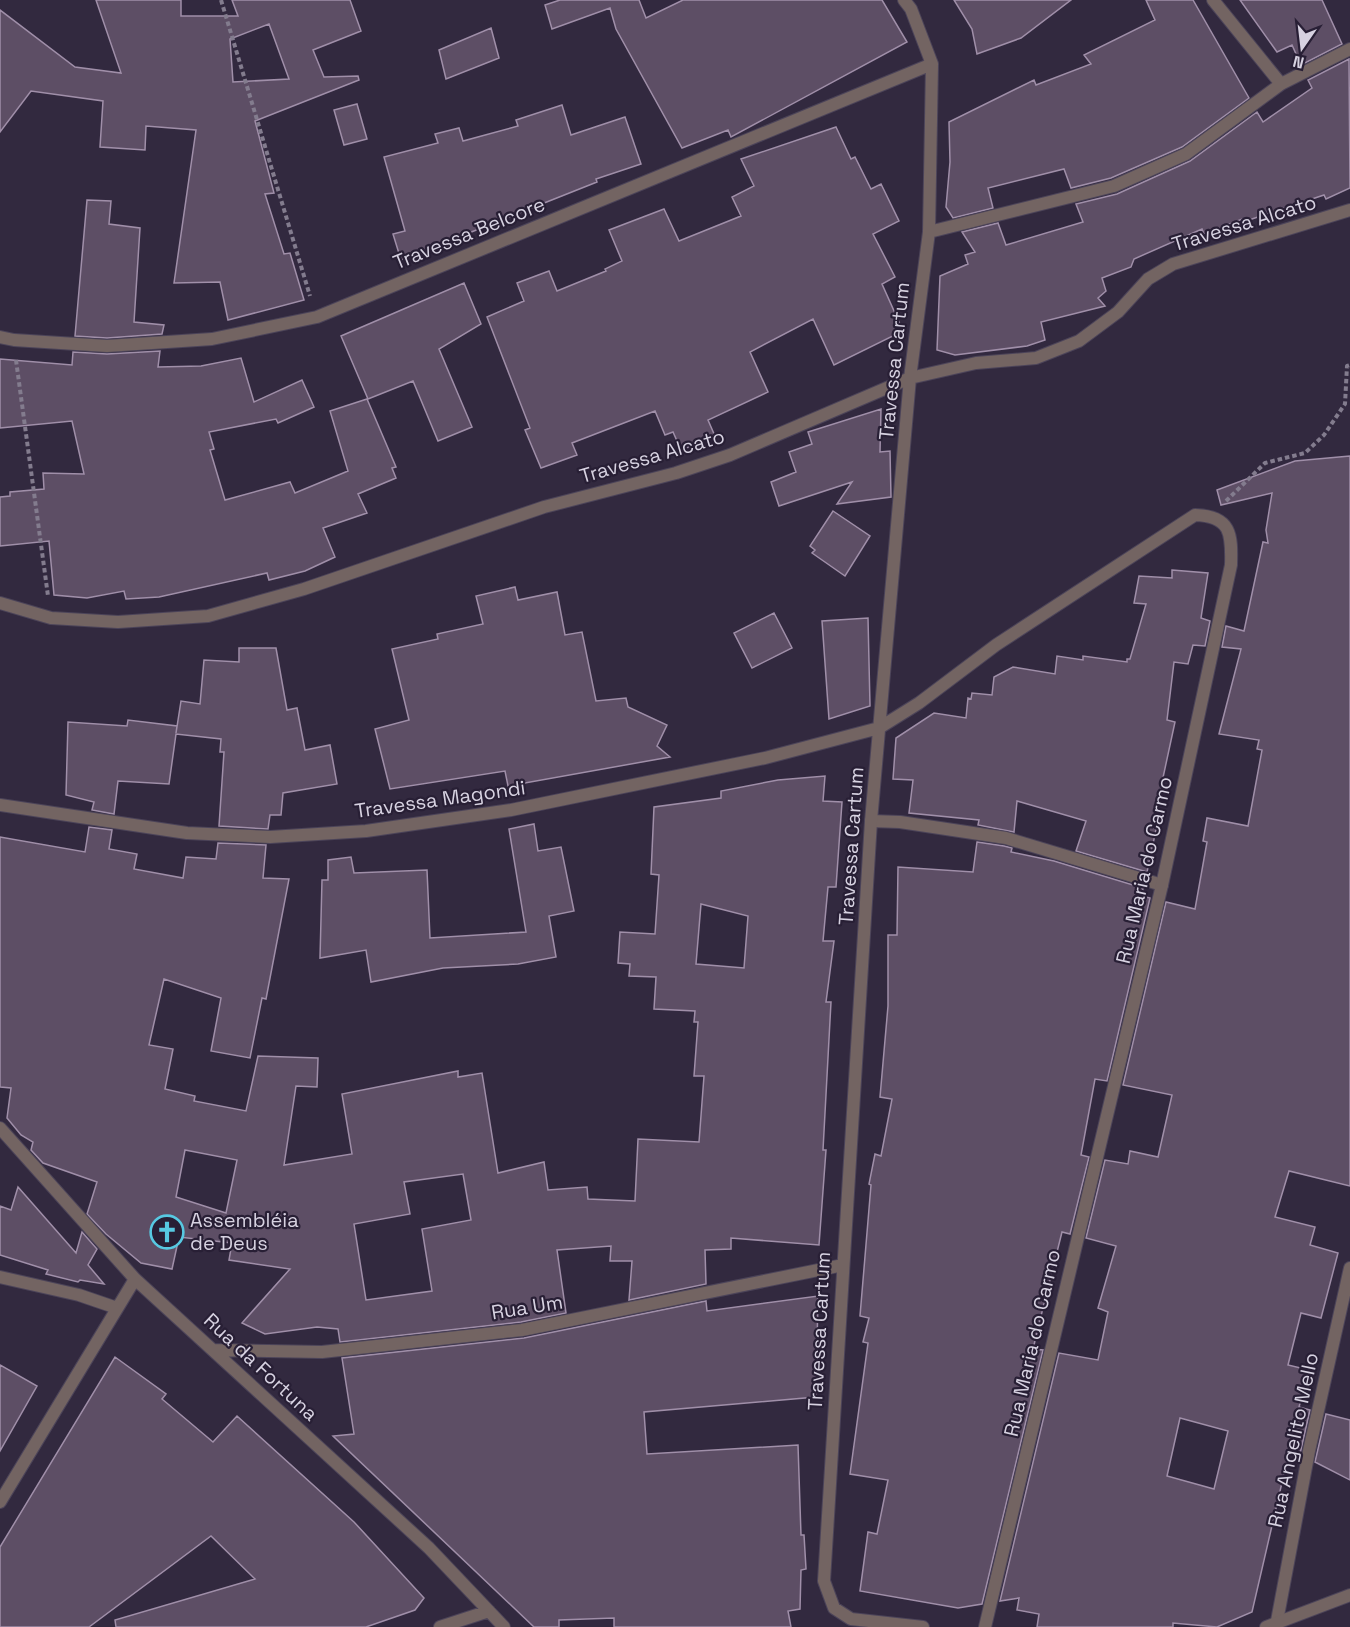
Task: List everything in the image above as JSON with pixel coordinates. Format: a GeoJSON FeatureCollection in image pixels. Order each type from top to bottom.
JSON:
{"type":"FeatureCollection","features":[{"type":"Feature","properties":{"kind":"street","name":"Travessa Cartum"},"geometry":{"type":"LineString","coordinates":[[904,0],[911,9],[932,64],[929,232],[910,378],[871,821],[824,1581],[834,1608],[851,1619],[923,1627]]}},
{"type":"Feature","properties":{"kind":"street"},"geometry":{"type":"LineString","coordinates":[[1214,0],[1281,84]]}},
{"type":"Feature","properties":{"kind":"street"},"geometry":{"type":"LineString","coordinates":[[929,232],[1114,186],[1186,154],[1281,84],[1350,49]]}},
{"type":"Feature","properties":{"kind":"street","name":"Travessa Belcore"},"geometry":{"type":"LineString","coordinates":[[0,337],[14,340],[107,345],[212,339],[317,317],[932,64]]}},
{"type":"Feature","properties":{"kind":"street","name":"Travessa Alcato"},"geometry":{"type":"LineString","coordinates":[[0,603],[51,618],[118,622],[208,616],[293,592],[544,507],[676,473],[730,455],[910,378],[976,363],[1036,358],[1079,341],[1119,312],[1148,279],[1173,264],[1350,210]]}},
{"type":"Feature","properties":{"kind":"street"},"geometry":{"type":"LineString","coordinates":[[879,728],[1100,576],[1195,515],[1212,515]]}},
{"type":"Feature","properties":{"kind":"street","name":"Rua Maria do Carmo"},"geometry":{"type":"LineString","coordinates":[[985,1627],[1161,885],[1231,565],[1232,540],[1224,523],[1212,515]]}},
{"type":"Feature","properties":{"kind":"street","name":"Travessa Magondi"},"geometry":{"type":"LineString","coordinates":[[0,805],[187,833],[270,837],[366,831],[512,810],[765,758],[879,728]]}},
{"type":"Feature","properties":{"kind":"street"},"geometry":{"type":"LineString","coordinates":[[871,821],[900,822],[1006,838],[1161,885]]}},
{"type":"Feature","properties":{"kind":"street","name":"Rua da Fortuna"},"geometry":{"type":"LineString","coordinates":[[0,1128],[135,1279],[429,1548],[504,1627]]}},
{"type":"Feature","properties":{"kind":"street","name":"Rua Um"},"geometry":{"type":"LineString","coordinates":[[214,1350],[322,1352],[522,1330],[843,1265]]}},
{"type":"Feature","properties":{"kind":"street","name":"Rua Angelito Mello"},"geometry":{"type":"LineString","coordinates":[[1271,1624],[1350,1268]]}},
{"type":"Feature","properties":{"kind":"street"},"geometry":{"type":"LineString","coordinates":[[0,1277],[79,1295],[117,1308]]}},
{"type":"Feature","properties":{"kind":"street"},"geometry":{"type":"LineString","coordinates":[[0,1502],[135,1279]]}},
{"type":"Feature","properties":{"kind":"street"},"geometry":{"type":"LineString","coordinates":[[1271,1624],[1350,1595]]}},
{"type":"Feature","properties":{"kind":"street"},"geometry":{"type":"LineString","coordinates":[[440,1627],[489,1611]]}},
{"type":"Feature","properties":{"kind":"path"},"geometry":{"type":"LineString","coordinates":[[221,0],[317,317]]}},
{"type":"Feature","properties":{"kind":"path"},"geometry":{"type":"LineString","coordinates":[[14,340],[51,618]]}},
{"type":"Feature","properties":{"kind":"path"},"geometry":{"type":"LineString","coordinates":[[1212,515],[1265,463],[1305,453],[1324,435],[1344,404],[1347,366],[1350,365]]}},
{"type":"Feature","properties":{"kind":"building"},"geometry":{"type":"Polygon","coordinates":[[[96,0],[181,0],[181,16],[238,16],[232,0],[350,0],[361,31],[313,50],[324,77],[358,76],[359,80],[255,121],[274,193],[265,194],[284,254],[290,253],[304,300],[228,320],[220,282],[174,283],[196,130],[146,126],[145,150],[100,147],[103,101],[31,91],[0,132],[0,10],[75,67],[121,73],[96,0]],[[269,24],[230,39],[233,82],[289,79],[269,24]]]}},
{"type":"Feature","properties":{"kind":"building"},"geometry":{"type":"Polygon","coordinates":[[[560,0],[639,0],[646,18],[683,0],[882,0],[907,42],[731,137],[728,130],[682,148],[616,29],[610,8],[552,29],[545,5],[560,0]]]}},
{"type":"Feature","properties":{"kind":"building"},"geometry":{"type":"Polygon","coordinates":[[[954,0],[1071,0],[1021,38],[977,54],[972,29],[954,0]]]}},
{"type":"Feature","properties":{"kind":"building"},"geometry":{"type":"Polygon","coordinates":[[[1146,0],[1193,0],[1249,98],[1182,147],[1111,178],[1071,188],[1064,169],[988,188],[993,208],[953,218],[946,207],[950,162],[949,122],[1034,80],[1036,85],[1091,64],[1084,55],[1155,20],[1146,0]]]}},
{"type":"Feature","properties":{"kind":"building"},"geometry":{"type":"Polygon","coordinates":[[[1240,0],[1322,0],[1342,44],[1301,65],[1292,45],[1277,52],[1240,0]]]}},
{"type":"Feature","properties":{"kind":"building"},"geometry":{"type":"Polygon","coordinates":[[[491,28],[499,58],[446,79],[439,50],[491,28]]]}},
{"type":"Feature","properties":{"kind":"building"},"geometry":{"type":"Polygon","coordinates":[[[1349,59],[1350,188],[1326,199],[1324,195],[1246,221],[1245,218],[1204,234],[1202,229],[1134,259],[1131,267],[1102,278],[1106,291],[1098,298],[1105,306],[1041,322],[1045,340],[1027,346],[955,355],[937,350],[940,276],[968,264],[965,255],[975,252],[962,232],[998,223],[1006,245],[1083,222],[1076,204],[1117,194],[1190,161],[1257,112],[1263,122],[1312,88],[1308,80],[1349,59]]]}},
{"type":"Feature","properties":{"kind":"building"},"geometry":{"type":"Polygon","coordinates":[[[357,104],[367,139],[344,145],[334,110],[357,104]]]}},
{"type":"Feature","properties":{"kind":"building"},"geometry":{"type":"Polygon","coordinates":[[[562,105],[571,135],[625,117],[641,164],[596,179],[597,182],[401,260],[393,234],[405,231],[384,157],[438,143],[435,134],[459,128],[463,141],[518,126],[516,120],[562,105]]]}},
{"type":"Feature","properties":{"kind":"building"},"geometry":{"type":"Polygon","coordinates":[[[836,127],[851,159],[855,157],[871,189],[881,184],[899,221],[873,234],[895,277],[882,284],[903,331],[834,365],[813,319],[750,352],[768,392],[708,420],[715,436],[681,450],[673,432],[665,435],[655,411],[572,443],[577,455],[541,468],[525,430],[530,428],[487,317],[524,301],[517,283],[549,271],[557,291],[606,271],[605,269],[622,261],[609,230],[664,209],[679,241],[741,216],[732,197],[754,186],[741,159],[836,127]]]}},
{"type":"Feature","properties":{"kind":"building"},"geometry":{"type":"Polygon","coordinates":[[[87,200],[111,201],[109,224],[140,228],[134,322],[164,325],[162,334],[107,338],[75,336],[87,200]]]}},
{"type":"Feature","properties":{"kind":"building"},"geometry":{"type":"Polygon","coordinates":[[[464,283],[481,324],[439,349],[472,427],[438,441],[413,381],[368,399],[341,336],[464,283]]]}},
{"type":"Feature","properties":{"kind":"building"},"geometry":{"type":"Polygon","coordinates":[[[160,351],[158,367],[201,366],[241,358],[254,402],[302,380],[314,407],[278,423],[276,419],[209,432],[214,449],[210,450],[225,500],[290,482],[295,493],[348,471],[330,411],[367,399],[396,467],[392,468],[396,478],[358,494],[367,513],[323,528],[335,557],[305,571],[269,580],[267,573],[159,597],[126,599],[124,591],[87,598],[54,595],[49,541],[0,546],[0,497],[10,496],[10,492],[44,489],[43,473],[84,474],[72,421],[0,428],[0,359],[72,365],[73,352],[107,354],[160,351]]]}},
{"type":"Feature","properties":{"kind":"building"},"geometry":{"type":"Polygon","coordinates":[[[881,409],[880,452],[890,451],[891,497],[837,504],[852,482],[779,506],[771,482],[796,472],[789,452],[812,444],[808,432],[881,409]]]}},
{"type":"Feature","properties":{"kind":"building"},"geometry":{"type":"Polygon","coordinates":[[[1350,456],[1350,1186],[1289,1171],[1275,1217],[1315,1227],[1310,1245],[1338,1253],[1321,1318],[1301,1313],[1288,1365],[1309,1370],[1299,1407],[1310,1410],[1300,1454],[1290,1448],[1252,1612],[1217,1627],[1173,1623],[1173,1627],[1037,1627],[1039,1614],[1017,1610],[1019,1598],[1000,1601],[1059,1353],[1098,1360],[1108,1312],[1098,1308],[1116,1246],[1086,1238],[1105,1160],[1128,1164],[1130,1151],[1158,1157],[1172,1095],[1123,1085],[1166,902],[1195,909],[1207,842],[1203,841],[1207,818],[1248,826],[1262,750],[1257,749],[1259,740],[1219,734],[1241,649],[1222,647],[1226,626],[1244,631],[1263,542],[1268,543],[1266,530],[1272,493],[1221,505],[1217,490],[1295,461],[1350,456]],[[1180,1418],[1167,1476],[1214,1489],[1228,1431],[1180,1418]]]}},
{"type":"Feature","properties":{"kind":"building"},"geometry":{"type":"Polygon","coordinates":[[[833,511],[870,536],[845,576],[812,553],[815,550],[810,546],[833,511]]]}},
{"type":"Feature","properties":{"kind":"building"},"geometry":{"type":"Polygon","coordinates":[[[1172,570],[1208,573],[1201,618],[1210,621],[1205,646],[1193,645],[1188,664],[1174,662],[1167,720],[1175,722],[1156,810],[1160,811],[1147,872],[1076,851],[1086,821],[1017,801],[1014,832],[978,825],[979,820],[909,813],[913,780],[893,779],[896,738],[934,713],[966,718],[968,698],[971,699],[972,693],[992,695],[994,677],[1013,667],[1055,674],[1057,656],[1083,660],[1083,656],[1127,662],[1127,659],[1130,659],[1146,604],[1134,603],[1139,576],[1172,578],[1172,570]]]}},
{"type":"Feature","properties":{"kind":"building"},"geometry":{"type":"Polygon","coordinates":[[[515,587],[518,600],[557,592],[565,635],[582,632],[596,701],[626,698],[628,707],[667,725],[657,746],[670,757],[508,786],[505,771],[390,789],[375,729],[409,720],[392,649],[438,639],[437,634],[483,624],[476,596],[515,587]]]}},
{"type":"Feature","properties":{"kind":"building"},"geometry":{"type":"Polygon","coordinates":[[[774,613],[792,648],[752,668],[734,633],[774,613]]]}},
{"type":"Feature","properties":{"kind":"building"},"geometry":{"type":"Polygon","coordinates":[[[868,618],[870,706],[829,719],[822,621],[868,618]]]}},
{"type":"Feature","properties":{"kind":"building"},"geometry":{"type":"Polygon","coordinates":[[[239,648],[276,648],[287,710],[297,708],[305,750],[330,745],[337,784],[283,793],[281,815],[270,815],[268,829],[219,826],[224,752],[220,752],[221,739],[176,734],[169,784],[118,781],[114,814],[92,810],[94,802],[66,795],[68,722],[127,726],[128,720],[177,726],[176,733],[181,701],[200,704],[204,660],[239,662],[239,648]]]}},
{"type":"Feature","properties":{"kind":"building"},"geometry":{"type":"Polygon","coordinates":[[[825,776],[823,801],[842,802],[836,887],[828,887],[823,941],[834,941],[826,1002],[831,1002],[823,1150],[826,1150],[819,1245],[731,1238],[731,1249],[705,1250],[706,1284],[629,1300],[632,1261],[610,1261],[611,1246],[557,1250],[566,1313],[521,1322],[340,1342],[338,1329],[317,1327],[265,1334],[242,1323],[290,1269],[229,1260],[232,1243],[179,1237],[172,1269],[141,1263],[106,1234],[87,1214],[97,1182],[43,1163],[31,1150],[33,1142],[21,1135],[7,1118],[11,1088],[0,1087],[0,837],[85,852],[89,827],[112,830],[109,849],[137,854],[134,869],[183,878],[186,857],[216,859],[218,843],[266,845],[263,878],[289,879],[266,999],[262,998],[250,1058],[211,1051],[221,998],[164,979],[149,1045],[173,1049],[165,1089],[195,1096],[194,1101],[246,1111],[258,1056],[318,1058],[317,1087],[296,1086],[284,1165],[352,1154],[342,1094],[458,1071],[458,1077],[482,1073],[498,1173],[544,1162],[548,1190],[587,1187],[588,1199],[635,1201],[638,1139],[699,1142],[704,1076],[694,1076],[698,1022],[694,1022],[695,1011],[654,1009],[656,977],[629,976],[630,964],[618,963],[620,932],[655,934],[659,875],[651,874],[654,807],[721,798],[721,791],[778,780],[825,776]],[[701,904],[696,964],[744,968],[748,916],[701,904]],[[185,1150],[176,1197],[226,1213],[237,1160],[185,1150]],[[463,1174],[404,1182],[410,1214],[354,1224],[366,1300],[432,1291],[422,1229],[471,1220],[463,1174]]]}},
{"type":"Feature","properties":{"kind":"building"},"geometry":{"type":"Polygon","coordinates":[[[534,824],[538,851],[561,847],[574,911],[549,916],[556,957],[518,964],[443,968],[371,982],[366,950],[320,958],[322,880],[328,880],[328,860],[351,857],[354,873],[427,870],[430,938],[526,932],[509,829],[534,824]]]}},
{"type":"Feature","properties":{"kind":"building"},"geometry":{"type":"Polygon","coordinates":[[[977,842],[1012,848],[1011,852],[1054,861],[1143,888],[1142,896],[1150,898],[1107,1081],[1095,1079],[1081,1155],[1089,1157],[1070,1234],[1062,1232],[1033,1349],[1043,1350],[982,1604],[958,1608],[860,1591],[868,1532],[877,1534],[888,1480],[850,1474],[868,1343],[863,1342],[869,1318],[860,1316],[871,1185],[869,1184],[875,1154],[881,1156],[892,1099],[880,1097],[888,1006],[888,935],[897,935],[898,867],[973,872],[977,842]]]}},
{"type":"Feature","properties":{"kind":"building"},"geometry":{"type":"Polygon","coordinates":[[[18,1187],[76,1253],[82,1232],[97,1249],[88,1265],[104,1284],[80,1280],[78,1282],[46,1274],[48,1270],[0,1255],[0,1206],[11,1210],[18,1187]]]}},
{"type":"Feature","properties":{"kind":"building"},"geometry":{"type":"Polygon","coordinates":[[[818,1296],[816,1397],[644,1412],[647,1454],[798,1445],[801,1535],[804,1535],[806,1569],[801,1570],[800,1609],[788,1611],[791,1627],[614,1627],[614,1618],[559,1620],[559,1627],[534,1627],[333,1436],[354,1434],[342,1358],[524,1338],[706,1301],[707,1311],[818,1296]]]}},
{"type":"Feature","properties":{"kind":"building"},"geometry":{"type":"Polygon","coordinates":[[[115,1357],[166,1394],[162,1399],[213,1442],[237,1416],[354,1522],[424,1598],[415,1610],[366,1627],[116,1627],[115,1620],[255,1579],[211,1536],[89,1627],[0,1627],[0,1547],[115,1357]]]}},
{"type":"Feature","properties":{"kind":"building"},"geometry":{"type":"Polygon","coordinates":[[[0,1365],[37,1386],[0,1451],[0,1365]]]}},
{"type":"Feature","properties":{"kind":"building"},"geometry":{"type":"Polygon","coordinates":[[[1326,1414],[1350,1420],[1350,1480],[1315,1462],[1326,1414]]]}},
{"type":"Feature","properties":{"kind":"place","name":"Assembléia de Deus"},"geometry":{"type":"Point","coordinates":[167,1232]}}]}
